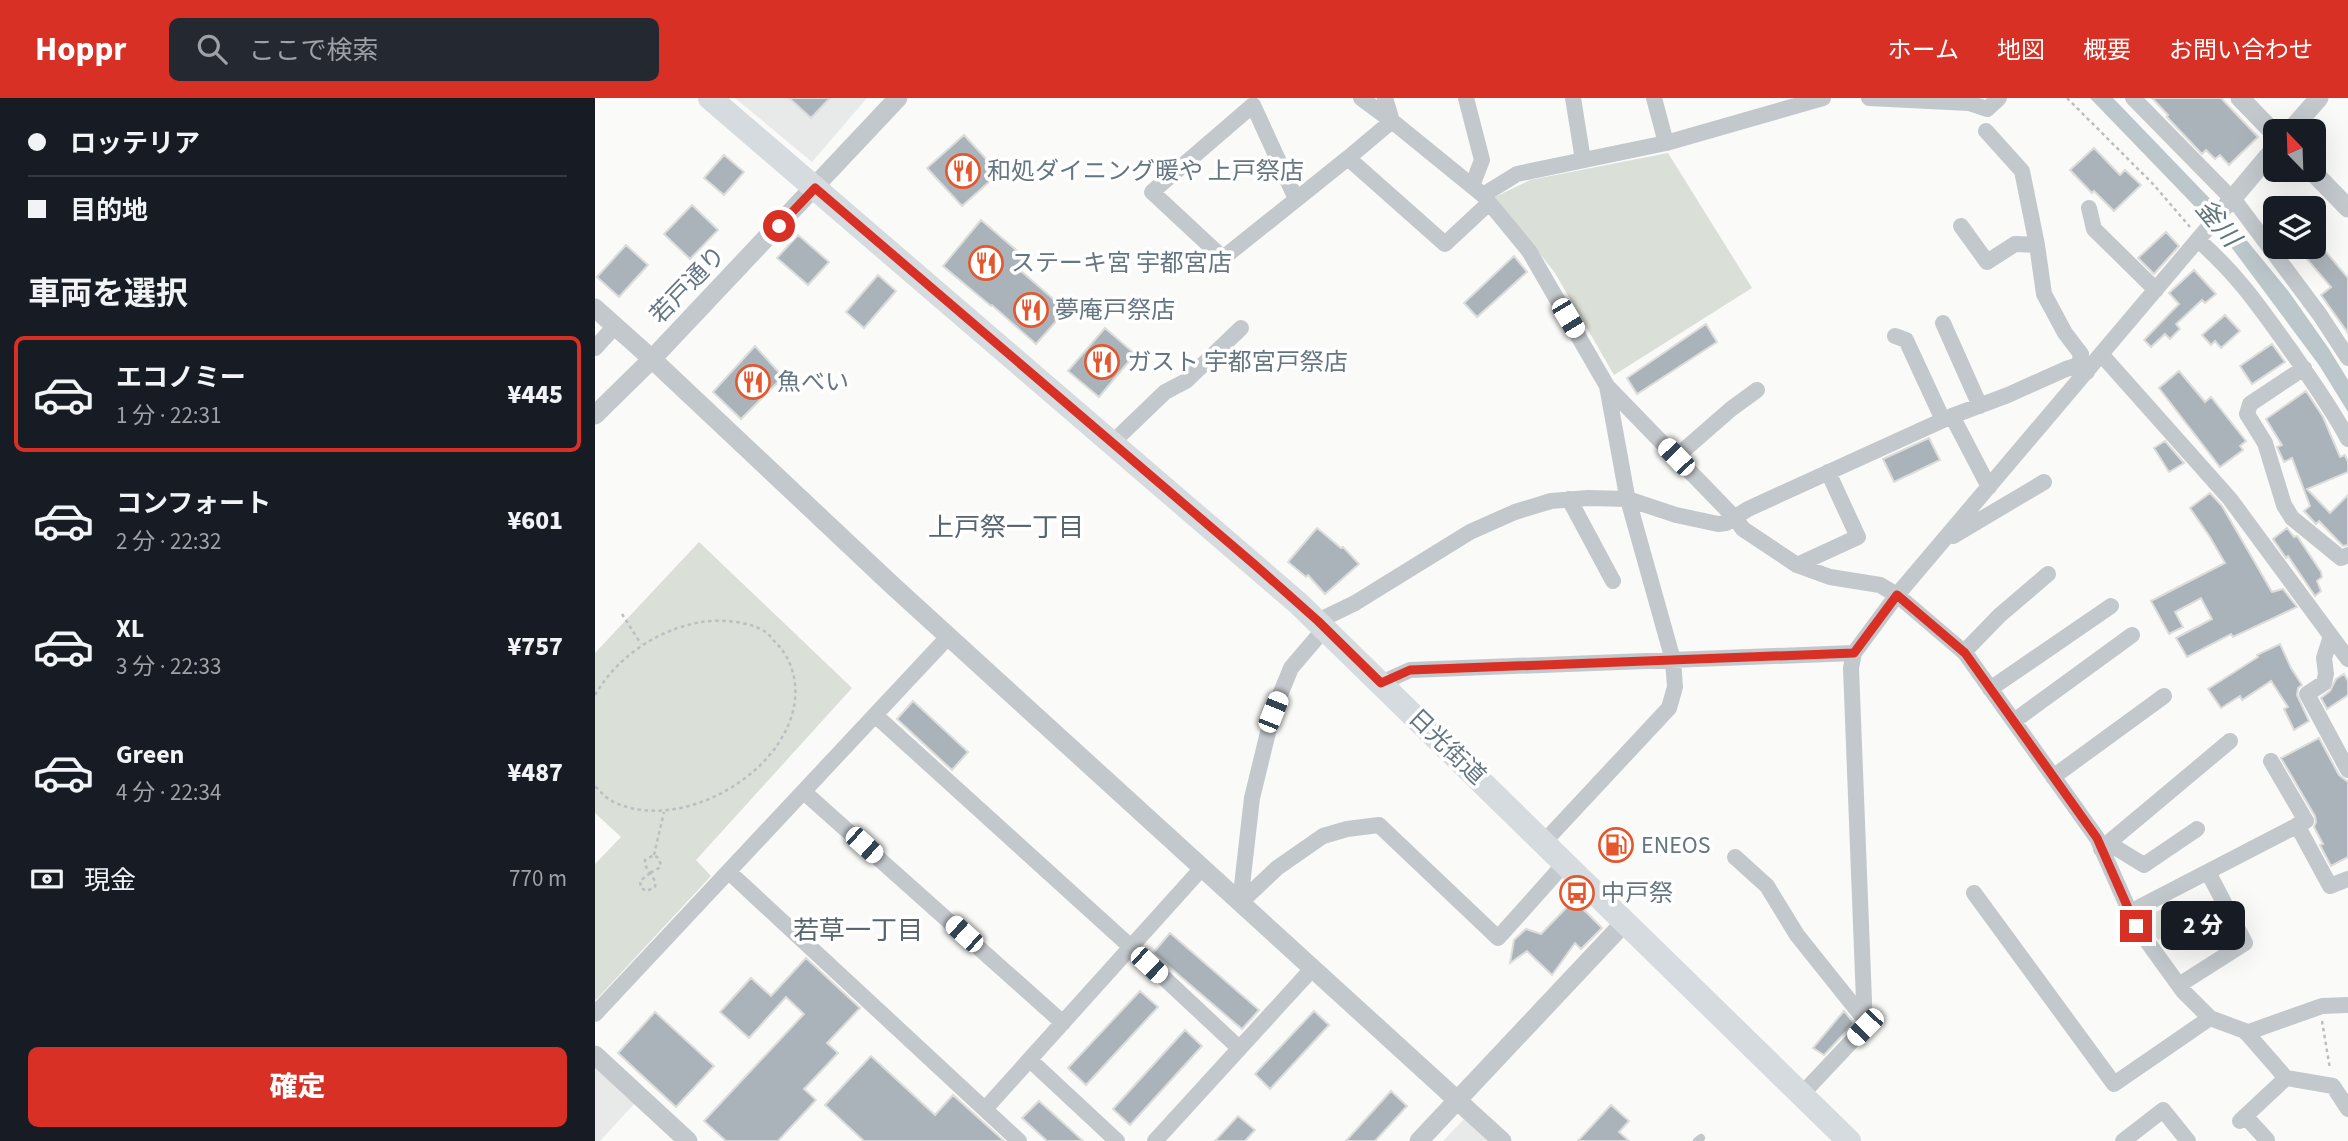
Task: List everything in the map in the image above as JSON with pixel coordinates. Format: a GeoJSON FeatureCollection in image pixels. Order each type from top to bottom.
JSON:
{"type":"FeatureCollection","features":[{"type":"Feature","properties":{"kind":"highway","name":"日光街道"},"geometry":{"type":"LineString","coordinates":[[710,98],[1322,625],[1849,1141]]}},
{"type":"Feature","properties":{"kind":"street","name":"若戸通り"},"geometry":{"type":"LineString","coordinates":[[595,415],[652,359],[898,98]]}},
{"type":"Feature","properties":{"kind":"street"},"geometry":{"type":"LineString","coordinates":[[1361,98],[1481,195],[1529,251],[1607,386],[1735,518],[1742,529],[1797,565],[1830,577],[1880,585],[1897,595],[1964,652],[2105,846],[2144,865],[2197,829]]}},
{"type":"Feature","properties":{"kind":"street"},"geometry":{"type":"LineString","coordinates":[[1385,98],[1392,121]]}},
{"type":"Feature","properties":{"kind":"street"},"geometry":{"type":"LineString","coordinates":[[1466,98],[1482,160],[1481,195]]}},
{"type":"Feature","properties":{"kind":"street"},"geometry":{"type":"LineString","coordinates":[[1573,98],[1583,160]]}},
{"type":"Feature","properties":{"kind":"street"},"geometry":{"type":"LineString","coordinates":[[1654,98],[1666,143]]}},
{"type":"Feature","properties":{"kind":"street"},"geometry":{"type":"LineString","coordinates":[[1348,158],[1445,244],[1481,195],[1517,174],[1666,143],[1823,98]]}},
{"type":"Feature","properties":{"kind":"street"},"geometry":{"type":"LineString","coordinates":[[1869,98],[1969,103],[1987,109],[1999,98]]}},
{"type":"Feature","properties":{"kind":"street"},"geometry":{"type":"LineString","coordinates":[[2133,98],[2230,202],[2320,315],[2348,358]]}},
{"type":"Feature","properties":{"kind":"street"},"geometry":{"type":"LineString","coordinates":[[2241,98],[2263,121]]}},
{"type":"Feature","properties":{"kind":"street"},"geometry":{"type":"LineString","coordinates":[[2301,119],[2319,98]]}},
{"type":"Feature","properties":{"kind":"street"},"geometry":{"type":"LineString","coordinates":[[1296,199],[1252,105],[1152,192],[1223,258],[1348,158],[1392,121]]}},
{"type":"Feature","properties":{"kind":"street"},"geometry":{"type":"LineString","coordinates":[[1986,131],[2022,171],[2044,294],[2064,333],[2081,354],[2083,368]]}},
{"type":"Feature","properties":{"kind":"street"},"geometry":{"type":"LineString","coordinates":[[1802,1094],[1865,1027],[1851,668],[1854,653],[1897,595],[1989,487],[2083,368],[2101,354],[2263,162]]}},
{"type":"Feature","properties":{"kind":"street"},"geometry":{"type":"LineString","coordinates":[[2325,182],[2346,200]]}},
{"type":"Feature","properties":{"kind":"street"},"geometry":{"type":"LineString","coordinates":[[2089,208],[2094,229],[2156,290]]}},
{"type":"Feature","properties":{"kind":"street"},"geometry":{"type":"LineString","coordinates":[[1961,226],[1987,262],[2015,244],[2037,245]]}},
{"type":"Feature","properties":{"kind":"street"},"geometry":{"type":"LineString","coordinates":[[2200,238],[2245,286],[2329,403],[2348,439]]}},
{"type":"Feature","properties":{"kind":"street"},"geometry":{"type":"LineString","coordinates":[[595,309],[1502,1141]]}},
{"type":"Feature","properties":{"kind":"street"},"geometry":{"type":"LineString","coordinates":[[1943,323],[1980,405]]}},
{"type":"Feature","properties":{"kind":"street"},"geometry":{"type":"LineString","coordinates":[[595,348],[615,326]]}},
{"type":"Feature","properties":{"kind":"street"},"geometry":{"type":"LineString","coordinates":[[1112,443],[1165,392],[1186,381],[1241,328]]}},
{"type":"Feature","properties":{"kind":"street"},"geometry":{"type":"LineString","coordinates":[[1895,336],[1906,340],[1947,418],[1989,487]]}},
{"type":"Feature","properties":{"kind":"street"},"geometry":{"type":"LineString","coordinates":[[2101,354],[2230,499],[2338,639],[2348,659]]}},
{"type":"Feature","properties":{"kind":"street"},"geometry":{"type":"LineString","coordinates":[[1240,903],[1252,798],[1273,712],[1291,668],[1322,625],[1435,551],[1479,527],[1515,512],[1551,501],[1569,499],[1628,499],[1705,523],[1718,524],[1947,418],[2008,396],[2066,369],[2083,368]]}},
{"type":"Feature","properties":{"kind":"street"},"geometry":{"type":"LineString","coordinates":[[2304,369],[2250,404],[2247,414],[2265,443],[2284,505],[2292,518],[2341,558],[2348,555]]}},
{"type":"Feature","properties":{"kind":"street"},"geometry":{"type":"LineString","coordinates":[[1544,842],[1669,708],[1675,687],[1672,660],[1628,499],[1607,386]]}},
{"type":"Feature","properties":{"kind":"street"},"geometry":{"type":"LineString","coordinates":[[1676,457],[1731,408],[1757,390]]}},
{"type":"Feature","properties":{"kind":"street"},"geometry":{"type":"LineString","coordinates":[[1797,565],[1858,537],[1828,472]]}},
{"type":"Feature","properties":{"kind":"street"},"geometry":{"type":"LineString","coordinates":[[1942,542],[2044,482]]}},
{"type":"Feature","properties":{"kind":"street"},"geometry":{"type":"LineString","coordinates":[[1569,499],[1613,580]]}},
{"type":"Feature","properties":{"kind":"street"},"geometry":{"type":"LineString","coordinates":[[1964,652],[2000,615],[2048,574]]}},
{"type":"Feature","properties":{"kind":"street"},"geometry":{"type":"LineString","coordinates":[[1990,688],[2111,606]]}},
{"type":"Feature","properties":{"kind":"street"},"geometry":{"type":"LineString","coordinates":[[2014,721],[2132,635]]}},
{"type":"Feature","properties":{"kind":"street"},"geometry":{"type":"LineString","coordinates":[[595,1014],[949,636]]}},
{"type":"Feature","properties":{"kind":"street"},"geometry":{"type":"LineString","coordinates":[[2338,639],[2324,658],[2324,683],[2307,694],[2348,770]]}},
{"type":"Feature","properties":{"kind":"street"},"geometry":{"type":"LineString","coordinates":[[1381,683],[1410,670],[1854,653]]}},
{"type":"Feature","properties":{"kind":"street"},"geometry":{"type":"LineString","coordinates":[[2053,777],[2164,696]]}},
{"type":"Feature","properties":{"kind":"street"},"geometry":{"type":"LineString","coordinates":[[875,715],[1239,1048]]}},
{"type":"Feature","properties":{"kind":"street"},"geometry":{"type":"LineString","coordinates":[[2105,846],[2230,741]]}},
{"type":"Feature","properties":{"kind":"street"},"geometry":{"type":"LineString","coordinates":[[2130,912],[2306,821],[2271,761]]}},
{"type":"Feature","properties":{"kind":"street"},"geometry":{"type":"LineString","coordinates":[[804,792],[1063,1023]]}},
{"type":"Feature","properties":{"kind":"street"},"geometry":{"type":"LineString","coordinates":[[1240,903],[1276,868],[1324,836],[1347,829],[1378,825],[1498,938],[1565,863]]}},
{"type":"Feature","properties":{"kind":"street"},"geometry":{"type":"LineString","coordinates":[[2297,825],[2330,886],[2348,879]]}},
{"type":"Feature","properties":{"kind":"street"},"geometry":{"type":"LineString","coordinates":[[2105,846],[2136,926],[2179,985],[2210,1018],[2246,1033],[2286,1078],[2332,1086],[2348,1109]]}},
{"type":"Feature","properties":{"kind":"street"},"geometry":{"type":"LineString","coordinates":[[1735,857],[1767,886],[1797,935],[1865,1020]]}},
{"type":"Feature","properties":{"kind":"street"},"geometry":{"type":"LineString","coordinates":[[985,1110],[1202,868]]}},
{"type":"Feature","properties":{"kind":"street"},"geometry":{"type":"LineString","coordinates":[[729,872],[1019,1141]]}},
{"type":"Feature","properties":{"kind":"street"},"geometry":{"type":"LineString","coordinates":[[2179,985],[2245,943],[2208,872]]}},
{"type":"Feature","properties":{"kind":"street"},"geometry":{"type":"LineString","coordinates":[[1974,893],[2114,1084],[2210,1018]]}},
{"type":"Feature","properties":{"kind":"street"},"geometry":{"type":"LineString","coordinates":[[1419,1141],[1625,922]]}},
{"type":"Feature","properties":{"kind":"street"},"geometry":{"type":"LineString","coordinates":[[1155,1141],[1312,969]]}},
{"type":"Feature","properties":{"kind":"street"},"geometry":{"type":"LineString","coordinates":[[2246,1033],[2319,1007],[2348,1005]]}},
{"type":"Feature","properties":{"kind":"street"},"geometry":{"type":"LineString","coordinates":[[595,1055],[688,1141]]}},
{"type":"Feature","properties":{"kind":"street"},"geometry":{"type":"LineString","coordinates":[[1030,1060],[1118,1141]]}},
{"type":"Feature","properties":{"kind":"street"},"geometry":{"type":"LineString","coordinates":[[2267,1140],[2242,1118],[2286,1078]]}},
{"type":"Feature","properties":{"kind":"street"},"geometry":{"type":"LineString","coordinates":[[2123,1141],[2163,1110],[2188,1141]]}},
{"type":"Feature","properties":{"kind":"path"},"geometry":{"type":"LineString","coordinates":[[2067,98],[2154,185],[2200,238]]}},
{"type":"Feature","properties":{"kind":"path"},"geometry":{"type":"LineString","coordinates":[[622,614],[642,645]]}},
{"type":"Feature","properties":{"kind":"path"},"geometry":{"type":"LineString","coordinates":[[595,695],[621,662],[642,645],[673,630],[703,622],[745,624],[765,631],[781,648],[793,670],[796,693],[791,722],[772,752],[746,778],[722,793],[691,806],[664,812],[627,807],[608,800],[595,786]]}},
{"type":"Feature","properties":{"kind":"path"},"geometry":{"type":"LineString","coordinates":[[654,855],[658,858],[659,868],[650,873],[640,881],[641,888],[647,891],[655,887],[656,883],[650,873],[645,864],[645,860],[654,855],[664,812]]}},
{"type":"Feature","properties":{"kind":"path"},"geometry":{"type":"LineString","coordinates":[[2319,1007],[2325,1028],[2332,1086]]}},
{"type":"Feature","properties":{"kind":"shaded area"},"geometry":{"type":"Polygon","coordinates":[[[735,98],[867,98],[812,162],[735,98]]]}},
{"type":"Feature","properties":{"kind":"shaded area"},"geometry":{"type":"Polygon","coordinates":[[[2090,98],[2113,98],[2216,205],[2205,217],[2090,98]]]}},
{"type":"Feature","properties":{"kind":"shaded area"},"geometry":{"type":"Polygon","coordinates":[[[1668,153],[1752,288],[1614,375],[1555,273],[1495,197],[1530,180],[1668,153]]]}},
{"type":"Feature","properties":{"kind":"shaded area"},"geometry":{"type":"Polygon","coordinates":[[[2230,220],[2289,292],[2329,349],[2348,380],[2348,412],[2319,365],[2220,232],[2230,220]]]}},
{"type":"Feature","properties":{"kind":"shaded area"},"geometry":{"type":"Polygon","coordinates":[[[699,542],[852,688],[696,860],[711,876],[595,1001],[595,864],[621,837],[595,813],[595,653],[699,542]]]}},
{"type":"Feature","properties":{"kind":"shaded area"},"geometry":{"type":"Polygon","coordinates":[[[2177,902],[2189,926],[2158,940],[2149,926],[2149,915],[2177,902]]]}},
{"type":"Feature","properties":{"kind":"shaded area"},"geometry":{"type":"Polygon","coordinates":[[[595,1068],[635,1103],[600,1141],[595,1141],[595,1068]]]}},
{"type":"Feature","properties":{"kind":"shaded area"},"geometry":{"type":"Polygon","coordinates":[[[1464,1119],[1488,1141],[1443,1141],[1464,1119]]]}},
{"type":"Feature","properties":{"kind":"building"},"geometry":{"type":"Polygon","coordinates":[[[789,98],[830,98],[811,118],[789,98]]]}},
{"type":"Feature","properties":{"kind":"building"},"geometry":{"type":"Polygon","coordinates":[[[2152,98],[2221,98],[2258,137],[2229,165],[2220,155],[2215,159],[2206,150],[2202,154],[2152,98]]]}},
{"type":"Feature","properties":{"kind":"building","name":"和処ダイニング暖や 上戸祭店"},"geometry":{"type":"Polygon","coordinates":[[[964,135],[999,173],[962,206],[927,168],[964,135]]]}},
{"type":"Feature","properties":{"kind":"building"},"geometry":{"type":"Polygon","coordinates":[[[2094,148],[2120,175],[2125,170],[2141,185],[2114,211],[2070,170],[2094,148]]]}},
{"type":"Feature","properties":{"kind":"building"},"geometry":{"type":"Polygon","coordinates":[[[724,155],[744,172],[724,195],[704,178],[724,155]]]}},
{"type":"Feature","properties":{"kind":"building"},"geometry":{"type":"Polygon","coordinates":[[[692,205],[718,230],[690,259],[664,234],[692,205]]]}},
{"type":"Feature","properties":{"kind":"building"},"geometry":{"type":"Polygon","coordinates":[[[981,220],[1029,261],[1021,271],[1066,310],[1036,344],[943,266],[981,220]]]}},
{"type":"Feature","properties":{"kind":"building"},"geometry":{"type":"Polygon","coordinates":[[[2166,232],[2179,246],[2154,274],[2138,258],[2166,232]]]}},
{"type":"Feature","properties":{"kind":"building"},"geometry":{"type":"Polygon","coordinates":[[[798,235],[829,262],[808,285],[777,258],[798,235]]]}},
{"type":"Feature","properties":{"kind":"building"},"geometry":{"type":"Polygon","coordinates":[[[626,245],[648,265],[619,297],[597,277],[626,245]]]}},
{"type":"Feature","properties":{"kind":"building"},"geometry":{"type":"Polygon","coordinates":[[[2326,252],[2348,278],[2348,333],[2321,295],[2331,287],[2307,259],[2326,259],[2326,252]]]}},
{"type":"Feature","properties":{"kind":"building"},"geometry":{"type":"Polygon","coordinates":[[[1514,256],[1527,272],[1477,317],[1464,303],[1514,256]]]}},
{"type":"Feature","properties":{"kind":"building"},"geometry":{"type":"Polygon","coordinates":[[[2194,270],[2216,294],[2205,303],[2202,300],[2176,324],[2180,329],[2170,339],[2165,334],[2151,347],[2144,340],[2179,304],[2169,293],[2194,270]]]}},
{"type":"Feature","properties":{"kind":"building"},"geometry":{"type":"Polygon","coordinates":[[[878,275],[896,291],[864,328],[846,312],[878,275]]]}},
{"type":"Feature","properties":{"kind":"building"},"geometry":{"type":"Polygon","coordinates":[[[2225,315],[2240,331],[2221,348],[2215,341],[2211,345],[2202,335],[2225,315]]]}},
{"type":"Feature","properties":{"kind":"building"},"geometry":{"type":"Polygon","coordinates":[[[1706,324],[1717,342],[1637,394],[1627,378],[1706,324]]]}},
{"type":"Feature","properties":{"kind":"building","name":"ガスト 宇都宮戸祭店"},"geometry":{"type":"Polygon","coordinates":[[[1105,328],[1135,354],[1099,397],[1068,371],[1105,328]]]}},
{"type":"Feature","properties":{"kind":"building"},"geometry":{"type":"Polygon","coordinates":[[[2272,344],[2285,362],[2252,384],[2240,366],[2272,344]]]}},
{"type":"Feature","properties":{"kind":"building"},"geometry":{"type":"Polygon","coordinates":[[[755,346],[783,377],[741,419],[713,392],[755,346]]]}},
{"type":"Feature","properties":{"kind":"building"},"geometry":{"type":"Polygon","coordinates":[[[2179,371],[2205,402],[2211,397],[2246,441],[2240,446],[2243,450],[2220,467],[2159,388],[2179,371]]]}},
{"type":"Feature","properties":{"kind":"building"},"geometry":{"type":"Polygon","coordinates":[[[2306,391],[2323,417],[2340,457],[2345,455],[2348,462],[2348,472],[2307,489],[2330,513],[2348,495],[2348,545],[2343,546],[2319,521],[2316,524],[2304,511],[2310,506],[2292,458],[2284,462],[2277,447],[2282,445],[2266,419],[2306,391]]]}},
{"type":"Feature","properties":{"kind":"building"},"geometry":{"type":"Polygon","coordinates":[[[1929,438],[1940,460],[1894,482],[1883,459],[1929,438]]]}},
{"type":"Feature","properties":{"kind":"building"},"geometry":{"type":"Polygon","coordinates":[[[2165,441],[2184,463],[2169,472],[2154,448],[2165,441]]]}},
{"type":"Feature","properties":{"kind":"building"},"geometry":{"type":"Polygon","coordinates":[[[2210,493],[2222,506],[2272,592],[2283,589],[2297,607],[2233,637],[2231,634],[2187,657],[2176,638],[2212,619],[2201,598],[2175,612],[2183,627],[2169,634],[2151,601],[2225,563],[2190,508],[2210,493]]]}},
{"type":"Feature","properties":{"kind":"building"},"geometry":{"type":"Polygon","coordinates":[[[1317,528],[1343,547],[1359,564],[1325,594],[1308,575],[1306,577],[1288,562],[1317,528]]]}},
{"type":"Feature","properties":{"kind":"building"},"geometry":{"type":"Polygon","coordinates":[[[2287,528],[2294,537],[2297,536],[2321,572],[2322,577],[2317,581],[2321,591],[2315,596],[2273,539],[2287,528]]]}},
{"type":"Feature","properties":{"kind":"building"},"geometry":{"type":"Polygon","coordinates":[[[2280,644],[2302,685],[2298,688],[2297,695],[2309,721],[2294,730],[2284,709],[2288,707],[2271,681],[2242,700],[2240,696],[2221,708],[2208,689],[2258,657],[2257,655],[2280,644]]]}},
{"type":"Feature","properties":{"kind":"building"},"geometry":{"type":"Polygon","coordinates":[[[2344,674],[2348,681],[2348,695],[2327,709],[2321,698],[2330,691],[2336,679],[2344,674]]]}},
{"type":"Feature","properties":{"kind":"building"},"geometry":{"type":"Polygon","coordinates":[[[913,701],[968,752],[952,770],[897,719],[913,701]]]}},
{"type":"Feature","properties":{"kind":"building"},"geometry":{"type":"Polygon","coordinates":[[[2319,738],[2339,775],[2348,782],[2348,857],[2331,866],[2314,827],[2315,816],[2281,758],[2319,738]]]}},
{"type":"Feature","properties":{"kind":"building"},"geometry":{"type":"Polygon","coordinates":[[[1574,900],[1602,928],[1581,949],[1575,943],[1552,975],[1527,951],[1510,963],[1514,940],[1526,929],[1541,934],[1574,900]]]}},
{"type":"Feature","properties":{"kind":"building"},"geometry":{"type":"Polygon","coordinates":[[[1170,933],[1259,1010],[1242,1029],[1153,953],[1170,933]]]}},
{"type":"Feature","properties":{"kind":"building"},"geometry":{"type":"Polygon","coordinates":[[[806,958],[860,1008],[827,1043],[838,1053],[804,1089],[816,1100],[778,1141],[726,1141],[704,1121],[804,1014],[786,997],[749,1038],[720,1012],[751,978],[771,996],[806,958]]]}},
{"type":"Feature","properties":{"kind":"building"},"geometry":{"type":"Polygon","coordinates":[[[1140,991],[1158,1007],[1086,1085],[1068,1068],[1140,991]]]}},
{"type":"Feature","properties":{"kind":"building"},"geometry":{"type":"Polygon","coordinates":[[[1314,1011],[1329,1025],[1270,1089],[1255,1074],[1314,1011]]]}},
{"type":"Feature","properties":{"kind":"building"},"geometry":{"type":"Polygon","coordinates":[[[1844,1011],[1854,1023],[1824,1055],[1813,1048],[1844,1011]]]}},
{"type":"Feature","properties":{"kind":"building"},"geometry":{"type":"Polygon","coordinates":[[[655,1012],[714,1066],[676,1107],[618,1053],[655,1012]]]}},
{"type":"Feature","properties":{"kind":"building"},"geometry":{"type":"Polygon","coordinates":[[[1185,1030],[1202,1046],[1130,1125],[1113,1109],[1185,1030]]]}},
{"type":"Feature","properties":{"kind":"building"},"geometry":{"type":"Polygon","coordinates":[[[871,1056],[935,1115],[953,1095],[1004,1141],[864,1141],[825,1105],[871,1056]]]}},
{"type":"Feature","properties":{"kind":"building"},"geometry":{"type":"Polygon","coordinates":[[[1391,1091],[1407,1106],[1375,1141],[1346,1141],[1391,1091]]]}},
{"type":"Feature","properties":{"kind":"building"},"geometry":{"type":"Polygon","coordinates":[[[1039,1101],[1083,1141],[1047,1141],[1022,1118],[1039,1101]]]}},
{"type":"Feature","properties":{"kind":"building"},"geometry":{"type":"Polygon","coordinates":[[[1611,1105],[1629,1121],[1619,1132],[1629,1141],[1578,1141],[1611,1105]]]}},
{"type":"Feature","properties":{"kind":"building"},"geometry":{"type":"Polygon","coordinates":[[[1238,1116],[1255,1130],[1245,1141],[1215,1141],[1238,1116]]]}},
{"type":"Feature","properties":{"kind":"place","name":"和処ダイニング暖や 上戸祭店"},"geometry":{"type":"Point","coordinates":[963,171]}},
{"type":"Feature","properties":{"kind":"place","name":"ステーキ宮 宇都宮店"},"geometry":{"type":"Point","coordinates":[986,263]}},
{"type":"Feature","properties":{"kind":"place","name":"夢庵戸祭店"},"geometry":{"type":"Point","coordinates":[1031,310]}},
{"type":"Feature","properties":{"kind":"place","name":"ガスト 宇都宮戸祭店"},"geometry":{"type":"Point","coordinates":[1102,362]}},
{"type":"Feature","properties":{"kind":"place","name":"魚べい"},"geometry":{"type":"Point","coordinates":[753,382]}},
{"type":"Feature","properties":{"kind":"place","name":"ENEOS"},"geometry":{"type":"Point","coordinates":[1616,845]}},
{"type":"Feature","properties":{"kind":"place","name":"中戸祭"},"geometry":{"type":"Point","coordinates":[1577,893]}},
{"type":"Feature","properties":{"kind":"district","name":"上戸祭一丁目"},"geometry":{"type":"Point","coordinates":[1006,527]}},
{"type":"Feature","properties":{"kind":"district","name":"若草一丁目"},"geometry":{"type":"Point","coordinates":[858,930]}},
{"type":"Feature","properties":{"kind":"route"},"geometry":{"type":"LineString","coordinates":[[779,226],[815,188],[1255,565],[1318,621],[1381,683],[1410,670],[1854,653],[1897,595],[1965,653],[2097,838],[2136,926]]}},
{"type":"Feature","properties":{"kind":"water label","name":"釜川"},"geometry":{"type":"Point","coordinates":[2218,223]}}]}
